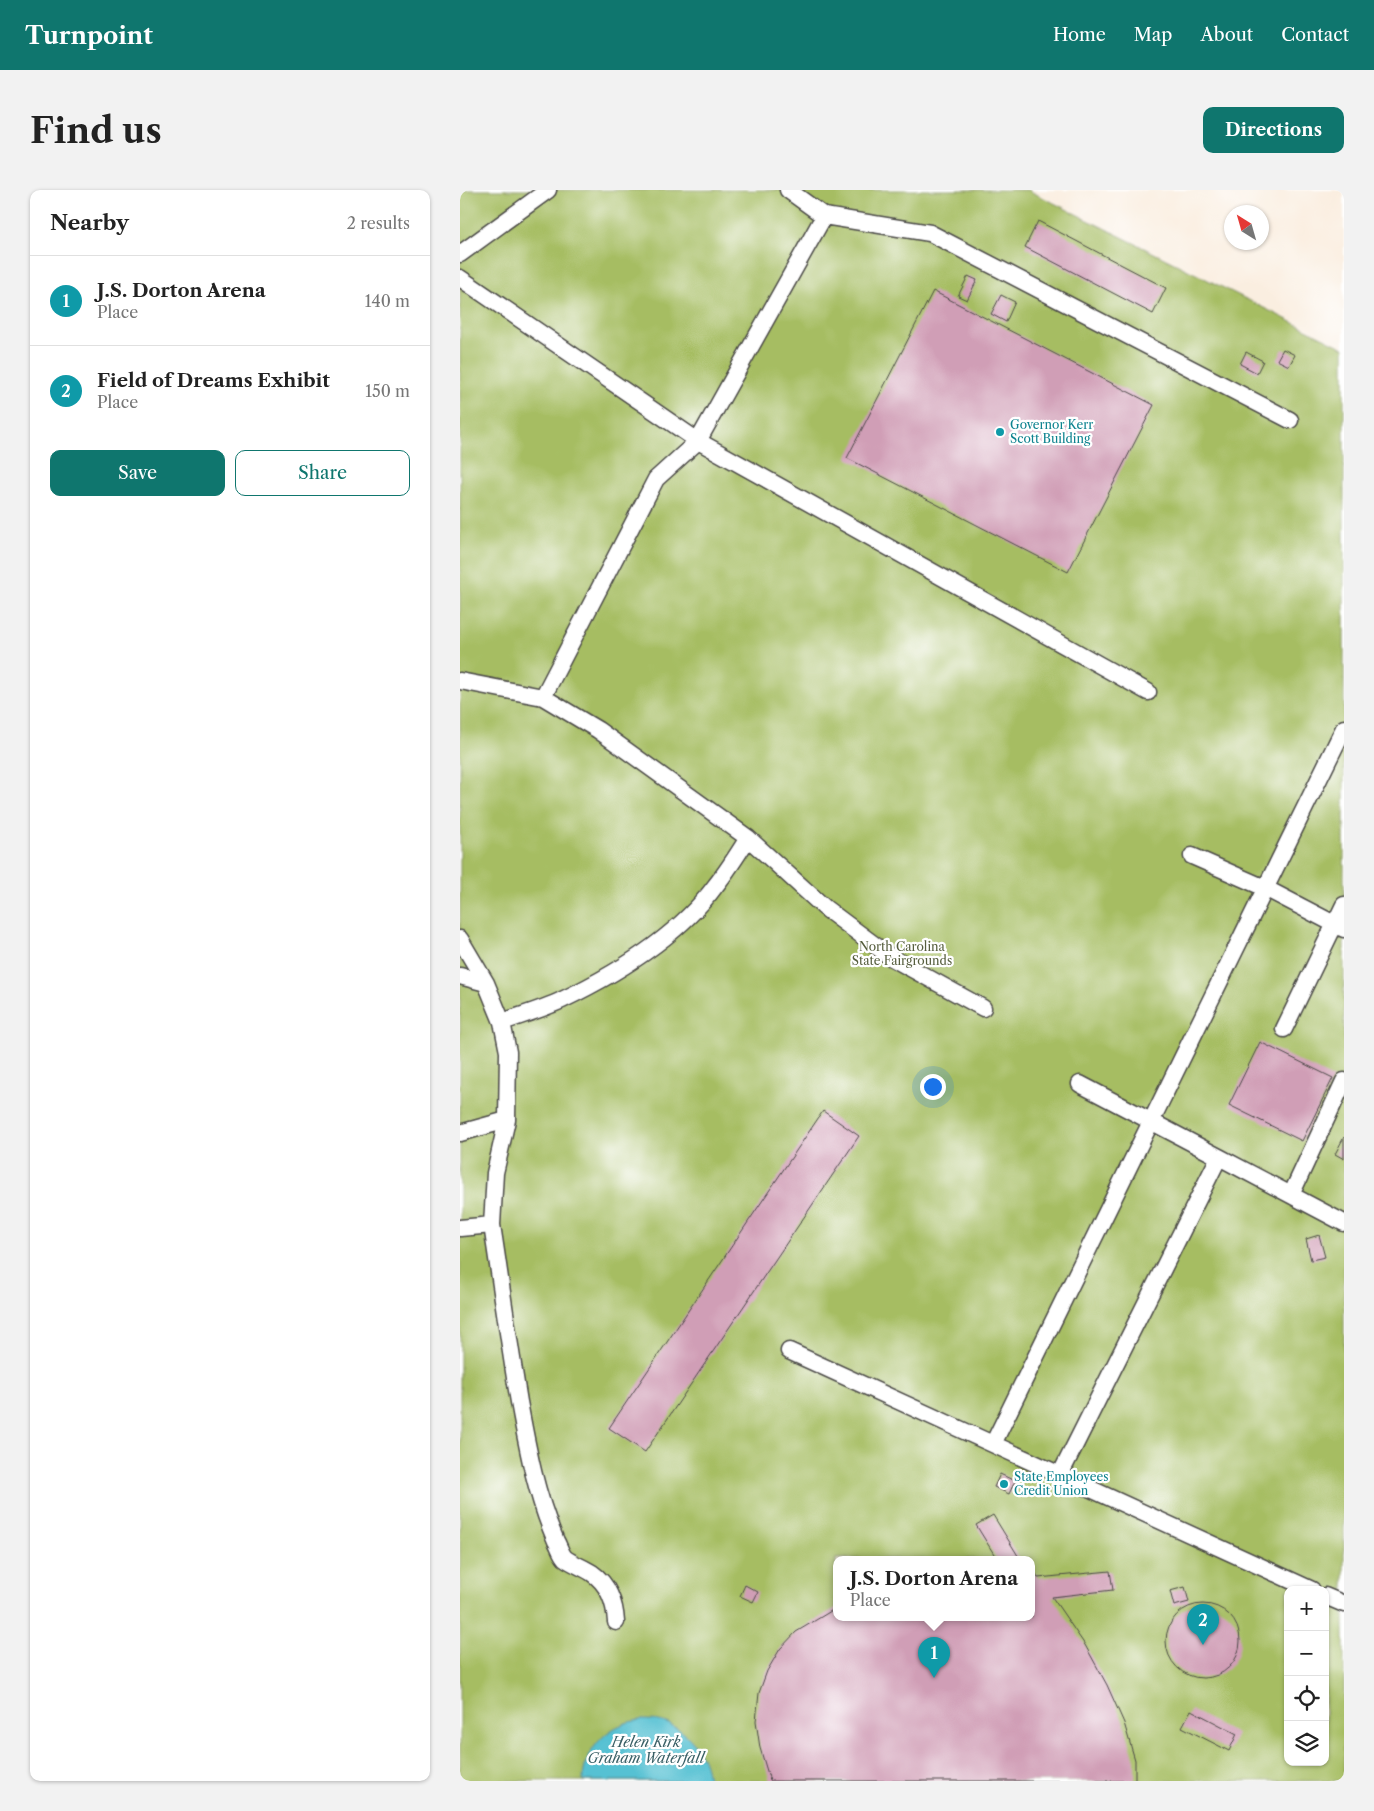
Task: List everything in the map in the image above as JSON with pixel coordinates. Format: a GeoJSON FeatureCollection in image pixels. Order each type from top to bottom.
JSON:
{"type":"FeatureCollection","features":[{"type":"Feature","properties":{"kind":"lane"},"geometry":{"type":"LineString","coordinates":[[460,254],[548,190]]}},
{"type":"Feature","properties":{"kind":"lane"},"geometry":{"type":"LineString","coordinates":[[788,190],[824,216],[930,233],[1290,420]]}},
{"type":"Feature","properties":{"kind":"lane"},"geometry":{"type":"LineString","coordinates":[[543,697],[656,479],[698,441],[824,216]]}},
{"type":"Feature","properties":{"kind":"lane"},"geometry":{"type":"LineString","coordinates":[[460,278],[698,441],[1148,692]]}},
{"type":"Feature","properties":{"kind":"lane"},"geometry":{"type":"LineString","coordinates":[[460,681],[543,697],[598,730],[748,838],[825,908],[892,958],[983,1008]]}},
{"type":"Feature","properties":{"kind":"lane"},"geometry":{"type":"LineString","coordinates":[[993,1444],[1344,728]]}},
{"type":"Feature","properties":{"kind":"lane"},"geometry":{"type":"LineString","coordinates":[[502,1022],[562,1001],[641,956],[692,913],[716,886],[748,838]]}},
{"type":"Feature","properties":{"kind":"lane"},"geometry":{"type":"LineString","coordinates":[[1192,856],[1266,888],[1339,926]]}},
{"type":"Feature","properties":{"kind":"lane"},"geometry":{"type":"LineString","coordinates":[[1284,1029],[1339,926],[1344,905]]}},
{"type":"Feature","properties":{"kind":"lane"},"geometry":{"type":"LineString","coordinates":[[460,939],[486,983],[502,1022],[508,1052],[507,1120],[495,1173],[492,1225],[534,1480],[547,1519],[564,1557],[592,1573],[606,1588],[615,1607],[616,1622]]}},
{"type":"Feature","properties":{"kind":"lane"},"geometry":{"type":"LineString","coordinates":[[460,976],[486,983]]}},
{"type":"Feature","properties":{"kind":"lane"},"geometry":{"type":"LineString","coordinates":[[1291,1195],[1344,1081]]}},
{"type":"Feature","properties":{"kind":"lane"},"geometry":{"type":"LineString","coordinates":[[1080,1084],[1344,1223]]}},
{"type":"Feature","properties":{"kind":"lane"},"geometry":{"type":"LineString","coordinates":[[460,1133],[507,1120]]}},
{"type":"Feature","properties":{"kind":"lane"},"geometry":{"type":"LineString","coordinates":[[1060,1475],[1218,1157]]}},
{"type":"Feature","properties":{"kind":"lane"},"geometry":{"type":"LineString","coordinates":[[460,1228],[492,1225]]}},
{"type":"Feature","properties":{"kind":"lane"},"geometry":{"type":"LineString","coordinates":[[789,1351],[1303,1586]]}},
{"type":"Feature","properties":{"kind":"lane"},"geometry":{"type":"LineString","coordinates":[[1329,1598],[1344,1604]]}},
{"type":"Feature","properties":{"kind":"green space","name":"North Carolina State Fairgrounds"},"geometry":{"type":"Polygon","coordinates":[[[460,190],[1028,190],[1344,348],[1344,1781],[460,1781],[460,190]]]}},
{"type":"Feature","properties":{"kind":"water","name":"Helen Kirk Graham Waterfall"},"geometry":{"type":"Polygon","coordinates":[[[640,1720],[669,1724],[686,1735],[699,1751],[708,1781],[583,1781],[589,1756],[599,1741],[613,1729],[623,1724],[640,1720]]]}},
{"type":"Feature","properties":{"kind":"building"},"geometry":{"type":"Polygon","coordinates":[[[1038,221],[1166,288],[1153,314],[1025,247],[1038,221]]]}},
{"type":"Feature","properties":{"kind":"building"},"geometry":{"type":"Polygon","coordinates":[[[968,276],[977,280],[967,300],[958,296],[968,276]]]}},
{"type":"Feature","properties":{"kind":"building","name":"Governor Kerr Scott Building"},"geometry":{"type":"Polygon","coordinates":[[[933,291],[1154,405],[1068,572],[847,458],[933,291]]]}},
{"type":"Feature","properties":{"kind":"building"},"geometry":{"type":"Polygon","coordinates":[[[1001,295],[1015,302],[1006,322],[991,314],[1001,295]]]}},
{"type":"Feature","properties":{"kind":"building"},"geometry":{"type":"Polygon","coordinates":[[[1283,349],[1295,355],[1289,366],[1277,360],[1283,349]]]}},
{"type":"Feature","properties":{"kind":"building"},"geometry":{"type":"Polygon","coordinates":[[[1246,352],[1263,361],[1257,373],[1240,364],[1246,352]]]}},
{"type":"Feature","properties":{"kind":"building"},"geometry":{"type":"Polygon","coordinates":[[[1260,1042],[1333,1078],[1302,1141],[1229,1105],[1260,1042]]]}},
{"type":"Feature","properties":{"kind":"building"},"geometry":{"type":"Polygon","coordinates":[[[823,1111],[859,1136],[645,1452],[609,1428],[823,1111]]]}},
{"type":"Feature","properties":{"kind":"building"},"geometry":{"type":"Polygon","coordinates":[[[1344,1137],[1344,1159],[1335,1154],[1344,1137]]]}},
{"type":"Feature","properties":{"kind":"building"},"geometry":{"type":"Polygon","coordinates":[[[1319,1235],[1325,1257],[1311,1260],[1306,1239],[1319,1235]]]}},
{"type":"Feature","properties":{"kind":"building","name":"State Employees Credit Union"},"geometry":{"type":"Polygon","coordinates":[[[1000,1474],[1015,1481],[1009,1494],[994,1487],[1000,1474]]]}},
{"type":"Feature","properties":{"kind":"building"},"geometry":{"type":"Polygon","coordinates":[[[993,1515],[1018,1556],[995,1556],[976,1525],[993,1515]]]}},
{"type":"Feature","properties":{"kind":"building"},"geometry":{"type":"Polygon","coordinates":[[[1110,1571],[1113,1590],[1052,1597],[1085,1645],[1107,1685],[1124,1723],[1135,1760],[1135,1781],[770,1781],[760,1748],[756,1721],[759,1693],[767,1671],[780,1649],[796,1632],[833,1610],[833,1621],[1035,1621],[1035,1574],[1038,1578],[1110,1571]]]}},
{"type":"Feature","properties":{"kind":"building"},"geometry":{"type":"Polygon","coordinates":[[[745,1585],[758,1592],[753,1602],[740,1596],[745,1585]]]}},
{"type":"Feature","properties":{"kind":"building"},"geometry":{"type":"Polygon","coordinates":[[[1185,1587],[1189,1602],[1174,1606],[1170,1591],[1185,1587]]]}},
{"type":"Feature","properties":{"kind":"building"},"geometry":{"type":"Polygon","coordinates":[[[1196,1604],[1210,1604],[1224,1610],[1234,1620],[1240,1634],[1238,1655],[1224,1672],[1210,1678],[1196,1678],[1182,1672],[1172,1662],[1166,1648],[1166,1634],[1172,1620],[1182,1610],[1196,1604]]]}},
{"type":"Feature","properties":{"kind":"building"},"geometry":{"type":"Polygon","coordinates":[[[1191,1710],[1237,1734],[1229,1751],[1182,1727],[1191,1710]]]}},
{"type":"Feature","properties":{"kind":"place","name":"Governor Kerr Scott Building"},"geometry":{"type":"Point","coordinates":[1000,432]}},
{"type":"Feature","properties":{"kind":"place","name":"State Employees Credit Union"},"geometry":{"type":"Point","coordinates":[1004,1484]}},
{"type":"Feature","properties":{"kind":"place","name":"Field of Dreams Exhibit"},"geometry":{"type":"Point","coordinates":[1203,1645]}},
{"type":"Feature","properties":{"kind":"place","name":"J.S. Dorton Arena"},"geometry":{"type":"Point","coordinates":[934,1678]}}]}
